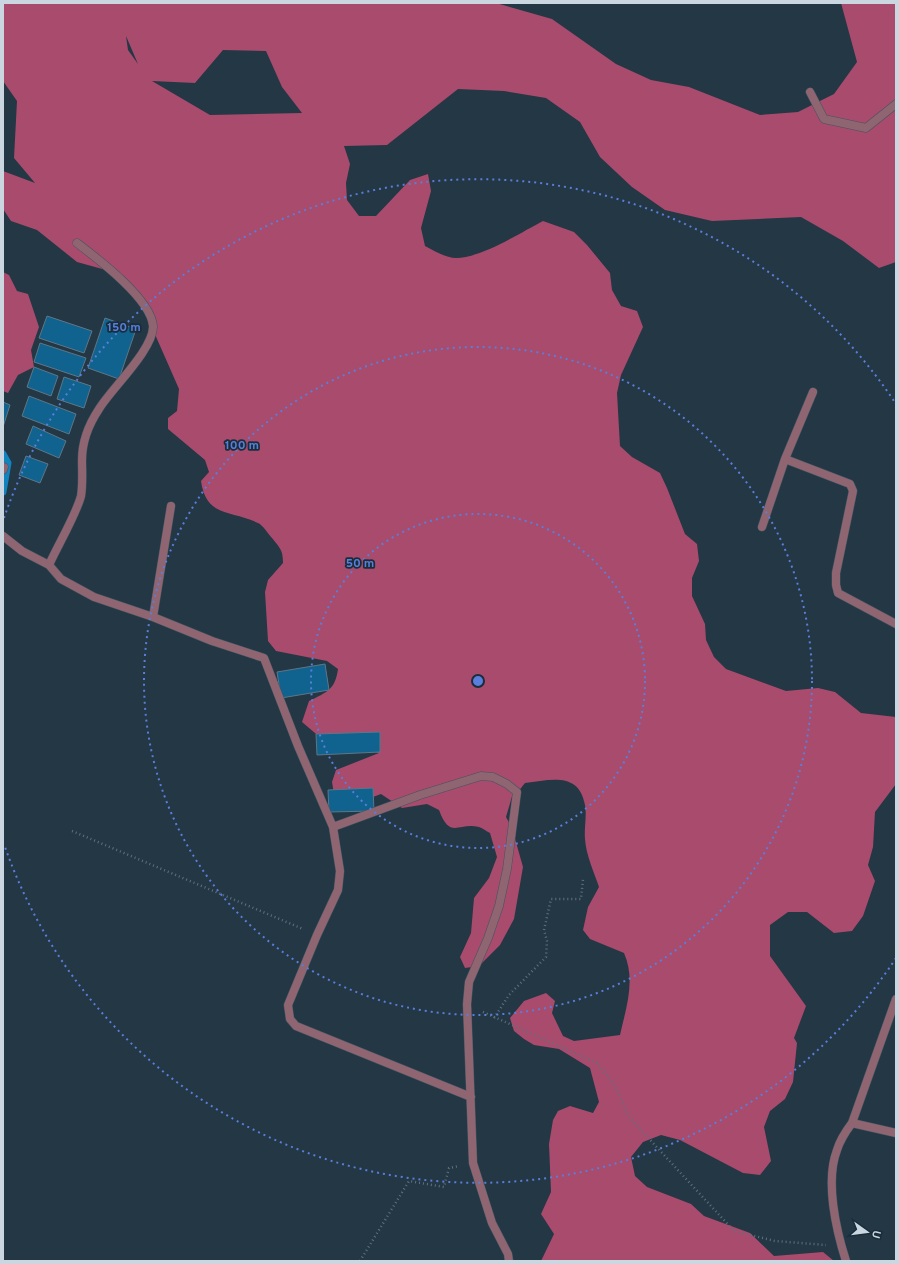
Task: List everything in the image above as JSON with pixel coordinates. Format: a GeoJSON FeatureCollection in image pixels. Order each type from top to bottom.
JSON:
{"type":"FeatureCollection","features":[{"type":"Feature","properties":{"kind":"street"},"geometry":{"type":"LineString","coordinates":[[810,92],[824,120],[866,128],[896,104]]}},
{"type":"Feature","properties":{"kind":"street"},"geometry":{"type":"LineString","coordinates":[[49,565],[80,497],[83,448],[90,426],[108,396],[142,354],[153,327],[151,316],[144,305],[129,288],[113,272],[77,242]]}},
{"type":"Feature","properties":{"kind":"street"},"geometry":{"type":"LineString","coordinates":[[762,527],[785,459],[813,392]]}},
{"type":"Feature","properties":{"kind":"street"},"geometry":{"type":"LineString","coordinates":[[785,459],[850,484],[853,492],[836,573],[838,593],[896,624]]}},
{"type":"Feature","properties":{"kind":"street"},"geometry":{"type":"LineString","coordinates":[[153,617],[171,506]]}},
{"type":"Feature","properties":{"kind":"street"},"geometry":{"type":"LineString","coordinates":[[4,537],[22,551],[49,565],[61,579],[94,598],[153,617],[212,641],[264,658],[298,746],[333,827],[340,871],[338,890],[330,911],[317,935],[288,1005],[290,1019],[296,1026],[471,1097]]}},
{"type":"Feature","properties":{"kind":"street"},"geometry":{"type":"LineString","coordinates":[[333,827],[420,795],[481,776],[493,777],[507,784],[517,792],[507,869],[499,906],[488,938],[469,982],[467,1004],[473,1163],[492,1223],[508,1254],[509,1261]]}},
{"type":"Feature","properties":{"kind":"street"},"geometry":{"type":"LineString","coordinates":[[846,1261],[841,1246],[833,1205],[832,1174],[836,1150],[852,1123],[896,999]]}},
{"type":"Feature","properties":{"kind":"street"},"geometry":{"type":"LineString","coordinates":[[852,1123],[896,1133]]}},
{"type":"Feature","properties":{"kind":"path"},"geometry":{"type":"LineString","coordinates":[[72,831],[317,935]]}},
{"type":"Feature","properties":{"kind":"path"},"geometry":{"type":"LineString","coordinates":[[494,1018],[509,995],[546,957],[547,941],[544,930],[551,899],[581,899],[583,879]]}},
{"type":"Feature","properties":{"kind":"path"},"geometry":{"type":"LineString","coordinates":[[467,1004],[494,1018],[597,1063],[614,1084],[629,1117],[734,1231],[775,1241],[841,1246]]}},
{"type":"Feature","properties":{"kind":"path"},"geometry":{"type":"LineString","coordinates":[[360,1261],[409,1181],[444,1187],[449,1168],[473,1163]]}},
{"type":"Feature","properties":{"kind":"shaded area"},"geometry":{"type":"Polygon","coordinates":[[[3,3],[496,3],[552,19],[616,64],[651,80],[689,87],[760,115],[798,112],[834,94],[857,62],[841,3],[896,3],[896,262],[879,268],[843,241],[801,217],[712,221],[665,210],[632,187],[600,157],[580,122],[546,98],[504,91],[458,89],[387,145],[344,146],[350,164],[346,183],[347,200],[359,216],[376,216],[410,180],[428,174],[431,191],[421,228],[425,246],[440,254],[456,258],[477,254],[500,244],[543,221],[574,232],[587,245],[610,273],[612,290],[621,306],[637,311],[643,327],[621,375],[617,393],[620,446],[632,457],[660,473],[685,534],[697,544],[699,561],[692,578],[692,596],[705,624],[706,640],[714,657],[726,669],[786,691],[818,688],[835,692],[861,713],[896,717],[896,784],[875,812],[873,847],[868,865],[875,881],[863,916],[852,931],[834,933],[807,912],[788,912],[770,925],[770,956],[806,1006],[794,1038],[797,1043],[793,1082],[785,1099],[770,1111],[764,1127],[771,1161],[760,1175],[743,1173],[680,1140],[661,1135],[643,1142],[631,1157],[635,1176],[647,1187],[691,1204],[704,1216],[750,1233],[774,1256],[823,1252],[834,1261],[541,1261],[554,1234],[541,1214],[551,1192],[549,1144],[553,1120],[558,1111],[570,1106],[593,1113],[599,1102],[590,1068],[559,1049],[534,1045],[524,1039],[514,1031],[510,1018],[524,1001],[546,993],[555,1001],[552,1013],[563,1036],[574,1041],[620,1035],[630,984],[628,963],[624,953],[590,939],[583,930],[588,907],[599,887],[586,845],[586,809],[582,794],[577,787],[570,782],[562,780],[544,780],[525,783],[517,793],[513,793],[506,817],[512,828],[523,867],[514,919],[500,945],[479,966],[465,968],[460,957],[471,933],[474,898],[489,878],[497,857],[490,833],[479,827],[451,827],[447,825],[439,810],[427,804],[402,808],[381,794],[357,803],[334,794],[332,782],[336,770],[379,753],[322,739],[302,722],[309,701],[329,690],[335,682],[338,669],[327,661],[276,651],[268,641],[265,592],[268,580],[283,563],[282,552],[260,524],[222,511],[214,507],[208,501],[201,481],[209,472],[205,460],[168,429],[168,418],[177,411],[179,389],[139,298],[113,272],[77,262],[37,230],[11,221],[3,209],[3,171],[35,183],[14,158],[17,101],[3,81],[3,3]],[[126,36],[128,50],[138,64],[126,36]],[[223,50],[195,83],[152,81],[210,115],[302,113],[282,87],[266,51],[223,50]]]}},
{"type":"Feature","properties":{"kind":"shaded area"},"geometry":{"type":"Polygon","coordinates":[[[3,272],[9,275],[17,291],[28,294],[39,327],[31,350],[34,367],[18,375],[8,393],[3,391],[3,272]]]}},
{"type":"Feature","properties":{"kind":"building"},"geometry":{"type":"Polygon","coordinates":[[[47,316],[92,331],[84,353],[39,338],[47,316]]]}},
{"type":"Feature","properties":{"kind":"building"},"geometry":{"type":"Polygon","coordinates":[[[105,318],[136,329],[119,379],[88,368],[105,318]]]}},
{"type":"Feature","properties":{"kind":"building"},"geometry":{"type":"Polygon","coordinates":[[[40,343],[86,358],[79,377],[34,362],[40,343]]]}},
{"type":"Feature","properties":{"kind":"building"},"geometry":{"type":"Polygon","coordinates":[[[34,367],[58,376],[51,396],[27,387],[34,367]]]}},
{"type":"Feature","properties":{"kind":"building"},"geometry":{"type":"Polygon","coordinates":[[[64,377],[91,386],[84,408],[57,399],[64,377]]]}},
{"type":"Feature","properties":{"kind":"building"},"geometry":{"type":"Polygon","coordinates":[[[29,396],[76,414],[69,434],[22,416],[29,396]]]}},
{"type":"Feature","properties":{"kind":"building"},"geometry":{"type":"Polygon","coordinates":[[[3,402],[10,405],[3,427],[3,402]]]}},
{"type":"Feature","properties":{"kind":"building"},"geometry":{"type":"Polygon","coordinates":[[[33,426],[66,441],[59,458],[26,444],[33,426]]]}},
{"type":"Feature","properties":{"kind":"building"},"geometry":{"type":"Polygon","coordinates":[[[26,456],[48,464],[40,483],[19,475],[26,456]]]}},
{"type":"Feature","properties":{"kind":"building"},"geometry":{"type":"Polygon","coordinates":[[[325,664],[329,690],[281,698],[277,672],[325,664]]]}},
{"type":"Feature","properties":{"kind":"building"},"geometry":{"type":"Polygon","coordinates":[[[380,732],[380,752],[317,755],[316,734],[380,732]]]}},
{"type":"Feature","properties":{"kind":"building"},"geometry":{"type":"Polygon","coordinates":[[[373,788],[374,811],[329,812],[328,790],[373,788]]]}},
{"type":"Feature","properties":{"kind":"waterway"},"geometry":{"type":"LineString","coordinates":[[3,454],[8,463],[3,492]]}}]}
